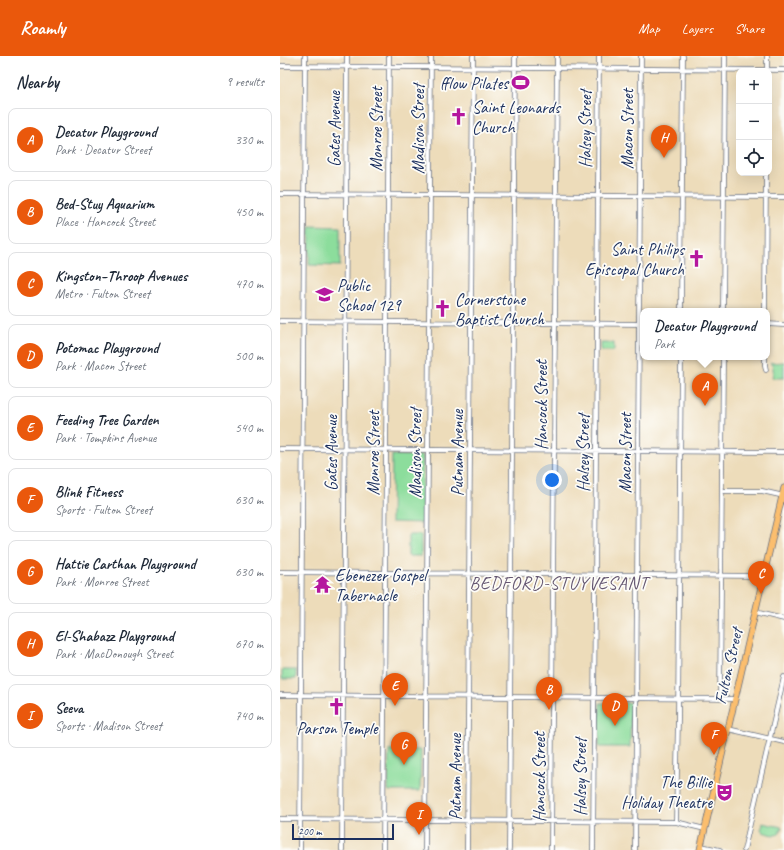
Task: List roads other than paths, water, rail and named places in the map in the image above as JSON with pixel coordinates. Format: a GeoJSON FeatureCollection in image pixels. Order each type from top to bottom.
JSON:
{"type":"FeatureCollection","features":[{"type":"Feature","properties":{"kind":"main road","name":"Fulton Street"},"geometry":{"type":"LineString","coordinates":[[700,848],[784,488]]}},
{"type":"Feature","properties":{"kind":"street"},"geometry":{"type":"LineString","coordinates":[[300,850],[305,56]]}},
{"type":"Feature","properties":{"kind":"street","name":"Gates Avenue"},"geometry":{"type":"LineString","coordinates":[[342,850],[347,56]]}},
{"type":"Feature","properties":{"kind":"street","name":"Monroe Street"},"geometry":{"type":"LineString","coordinates":[[383,850],[389,56]]}},
{"type":"Feature","properties":{"kind":"street","name":"Madison Street"},"geometry":{"type":"LineString","coordinates":[[425,850],[431,56]]}},
{"type":"Feature","properties":{"kind":"street","name":"Putnam Avenue"},"geometry":{"type":"LineString","coordinates":[[467,850],[473,56]]}},
{"type":"Feature","properties":{"kind":"street"},"geometry":{"type":"LineString","coordinates":[[509,850],[515,56]]}},
{"type":"Feature","properties":{"kind":"street","name":"Hancock Street"},"geometry":{"type":"LineString","coordinates":[[551,850],[557,56]]}},
{"type":"Feature","properties":{"kind":"street","name":"Halsey Street"},"geometry":{"type":"LineString","coordinates":[[593,850],[598,56]]}},
{"type":"Feature","properties":{"kind":"street","name":"Macon Street"},"geometry":{"type":"LineString","coordinates":[[641,56],[641,308]]}},
{"type":"Feature","properties":{"kind":"street"},"geometry":{"type":"LineString","coordinates":[[681,308],[683,56]]}},
{"type":"Feature","properties":{"kind":"street"},"geometry":{"type":"LineString","coordinates":[[723,308],[725,56]]}},
{"type":"Feature","properties":{"kind":"street"},"geometry":{"type":"LineString","coordinates":[[767,56],[767,68]]}},
{"type":"Feature","properties":{"kind":"street"},"geometry":{"type":"LineString","coordinates":[[280,66],[736,69]]}},
{"type":"Feature","properties":{"kind":"street"},"geometry":{"type":"LineString","coordinates":[[772,70],[784,70]]}},
{"type":"Feature","properties":{"kind":"street"},"geometry":{"type":"LineString","coordinates":[[765,308],[766,176]]}},
{"type":"Feature","properties":{"kind":"street"},"geometry":{"type":"LineString","coordinates":[[280,194],[784,197]]}},
{"type":"Feature","properties":{"kind":"street"},"geometry":{"type":"LineString","coordinates":[[280,321],[640,324]]}},
{"type":"Feature","properties":{"kind":"street"},"geometry":{"type":"LineString","coordinates":[[770,324],[784,325]]}},
{"type":"Feature","properties":{"kind":"street","name":"Macon Street"},"geometry":{"type":"LineString","coordinates":[[635,850],[640,360]]}},
{"type":"Feature","properties":{"kind":"street"},"geometry":{"type":"LineString","coordinates":[[676,822],[681,360]]}},
{"type":"Feature","properties":{"kind":"street"},"geometry":{"type":"LineString","coordinates":[[720,699],[723,360]]}},
{"type":"Feature","properties":{"kind":"street"},"geometry":{"type":"LineString","coordinates":[[765,360],[766,370]]}},
{"type":"Feature","properties":{"kind":"street"},"geometry":{"type":"LineString","coordinates":[[280,449],[784,452]]}},
{"type":"Feature","properties":{"kind":"street"},"geometry":{"type":"LineString","coordinates":[[722,491],[762,491],[783,496]]}},
{"type":"Feature","properties":{"kind":"street"},"geometry":{"type":"LineString","coordinates":[[280,572],[764,576]]}},
{"type":"Feature","properties":{"kind":"street"},"geometry":{"type":"LineString","coordinates":[[755,612],[784,619]]}},
{"type":"Feature","properties":{"kind":"street"},"geometry":{"type":"LineString","coordinates":[[744,850],[770,739],[782,699],[784,677]]}},
{"type":"Feature","properties":{"kind":"street"},"geometry":{"type":"LineString","coordinates":[[280,695],[735,699]]}},
{"type":"Feature","properties":{"kind":"street"},"geometry":{"type":"LineString","coordinates":[[728,729],[784,742]]}},
{"type":"Feature","properties":{"kind":"street"},"geometry":{"type":"LineString","coordinates":[[280,819],[676,822],[705,829]]}},
{"type":"Feature","properties":{"kind":"street"},"geometry":{"type":"LineString","coordinates":[[700,848],[720,850]]}},
{"type":"Feature","properties":{"kind":"place","name":"fflow Pilates"},"geometry":{"type":"Point","coordinates":[521,83]}},
{"type":"Feature","properties":{"kind":"place","name":"Saint Leonards Church"},"geometry":{"type":"Point","coordinates":[459,117]}},
{"type":"Feature","properties":{"kind":"place","name":"El-Shabazz Playground"},"geometry":{"type":"Point","coordinates":[664,158]}},
{"type":"Feature","properties":{"kind":"place","name":"Saint Philips Episcopal Church"},"geometry":{"type":"Point","coordinates":[697,259]}},
{"type":"Feature","properties":{"kind":"place","name":"Public School 129"},"geometry":{"type":"Point","coordinates":[324,295]}},
{"type":"Feature","properties":{"kind":"place","name":"Cornerstone Baptist Church"},"geometry":{"type":"Point","coordinates":[442,309]}},
{"type":"Feature","properties":{"kind":"place","name":"Decatur Playground"},"geometry":{"type":"Point","coordinates":[705,406]}},
{"type":"Feature","properties":{"kind":"place","name":"Ebenezer Gospel Tabernacle"},"geometry":{"type":"Point","coordinates":[322,585]}},
{"type":"Feature","properties":{"kind":"place","name":"Kingston–Throop Avenues"},"geometry":{"type":"Point","coordinates":[761,594]}},
{"type":"Feature","properties":{"kind":"place","name":"Parson Temple"},"geometry":{"type":"Point","coordinates":[337,706]}},
{"type":"Feature","properties":{"kind":"place","name":"Feeding Tree Garden"},"geometry":{"type":"Point","coordinates":[395,706]}},
{"type":"Feature","properties":{"kind":"place","name":"Bed-Stuy Aquarium"},"geometry":{"type":"Point","coordinates":[549,710]}},
{"type":"Feature","properties":{"kind":"place","name":"Potomac Playground"},"geometry":{"type":"Point","coordinates":[615,726]}},
{"type":"Feature","properties":{"kind":"place","name":"Blink Fitness"},"geometry":{"type":"Point","coordinates":[714,755]}},
{"type":"Feature","properties":{"kind":"place","name":"Hattie Carthan Playground"},"geometry":{"type":"Point","coordinates":[404,765]}},
{"type":"Feature","properties":{"kind":"place","name":"The Billie Holiday Theatre"},"geometry":{"type":"Point","coordinates":[725,792]}},
{"type":"Feature","properties":{"kind":"place","name":"Seeva"},"geometry":{"type":"Point","coordinates":[419,835]}},
{"type":"Feature","properties":{"kind":"district","name":"BEDFORD-STUYVESANT"},"geometry":{"type":"Point","coordinates":[559,583]}}]}
